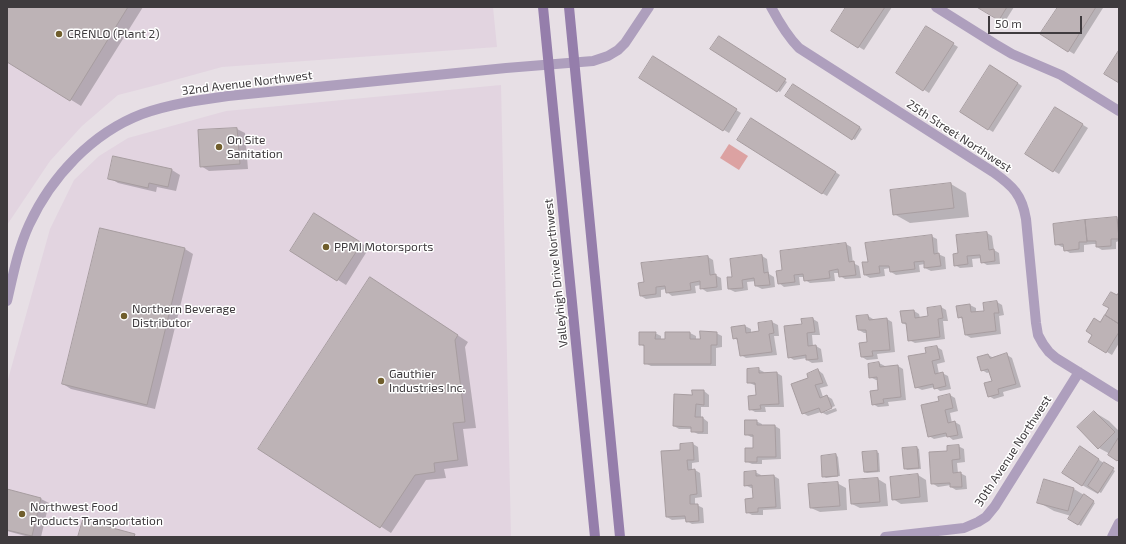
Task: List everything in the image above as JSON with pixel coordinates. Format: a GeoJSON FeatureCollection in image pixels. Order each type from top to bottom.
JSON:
{"type":"FeatureCollection","features":[{"type":"Feature","properties":{"kind":"main road","name":"Valleyhigh Drive Northwest"},"geometry":{"type":"LineString","coordinates":[[543,7],[595,537]]}},
{"type":"Feature","properties":{"kind":"main road"},"geometry":{"type":"LineString","coordinates":[[569,7],[620,537]]}},
{"type":"Feature","properties":{"kind":"street"},"geometry":{"type":"LineString","coordinates":[[549,65],[593,61],[608,56],[618,50],[631,35],[649,7]]}},
{"type":"Feature","properties":{"kind":"street","name":"25th Street Northwest"},"geometry":{"type":"LineString","coordinates":[[771,7],[783,30],[799,48],[1008,183],[1021,199],[1026,219],[1038,335],[1043,344],[1056,358],[1119,398]]}},
{"type":"Feature","properties":{"kind":"street"},"geometry":{"type":"LineString","coordinates":[[936,7],[1012,54],[1061,75],[1119,111]]}},
{"type":"Feature","properties":{"kind":"street","name":"32nd Avenue Northwest"},"geometry":{"type":"LineString","coordinates":[[7,301],[15,267],[29,226],[39,206],[51,188],[65,169],[86,149],[102,136],[121,124],[142,114],[184,103],[228,96],[549,65]]}},
{"type":"Feature","properties":{"kind":"street","name":"30th Avenue Northwest"},"geometry":{"type":"LineString","coordinates":[[885,537],[964,528],[986,517],[995,506],[1079,372]]}},
{"type":"Feature","properties":{"kind":"street"},"geometry":{"type":"LineString","coordinates":[[1112,537],[1119,523]]}},
{"type":"Feature","properties":{"kind":"shaded area"},"geometry":{"type":"Polygon","coordinates":[[[7,7],[493,7],[497,47],[222,67],[118,95],[82,126],[50,161],[7,225],[7,7]]]}},
{"type":"Feature","properties":{"kind":"shaded area"},"geometry":{"type":"Polygon","coordinates":[[[501,85],[511,537],[7,537],[7,383],[50,229],[74,180],[99,156],[128,138],[226,111],[501,85]]]}},
{"type":"Feature","properties":{"kind":"shaded area"},"geometry":{"type":"Polygon","coordinates":[[[729,144],[748,156],[739,170],[720,158],[729,144]]]}},
{"type":"Feature","properties":{"kind":"building","name":"CRENLO (Plant 2)"},"geometry":{"type":"Polygon","coordinates":[[[7,7],[128,7],[70,101],[7,62],[7,7]]]}},
{"type":"Feature","properties":{"kind":"building"},"geometry":{"type":"Polygon","coordinates":[[[846,7],[885,7],[858,48],[831,31],[846,7]]]}},
{"type":"Feature","properties":{"kind":"building"},"geometry":{"type":"Polygon","coordinates":[[[977,7],[1007,7],[999,20],[977,7]]]}},
{"type":"Feature","properties":{"kind":"building"},"geometry":{"type":"Polygon","coordinates":[[[1058,7],[1096,7],[1068,52],[1040,34],[1058,7]]]}},
{"type":"Feature","properties":{"kind":"building"},"geometry":{"type":"Polygon","coordinates":[[[926,26],[954,43],[923,91],[896,73],[926,26]]]}},
{"type":"Feature","properties":{"kind":"building"},"geometry":{"type":"Polygon","coordinates":[[[719,36],[786,79],[777,92],[710,49],[719,36]]]}},
{"type":"Feature","properties":{"kind":"building"},"geometry":{"type":"Polygon","coordinates":[[[1119,50],[1119,83],[1104,74],[1119,50]]]}},
{"type":"Feature","properties":{"kind":"building"},"geometry":{"type":"Polygon","coordinates":[[[653,56],[737,109],[723,131],[639,78],[653,56]]]}},
{"type":"Feature","properties":{"kind":"building"},"geometry":{"type":"Polygon","coordinates":[[[990,65],[1018,83],[988,130],[960,112],[990,65]]]}},
{"type":"Feature","properties":{"kind":"building"},"geometry":{"type":"Polygon","coordinates":[[[793,84],[860,127],[852,140],[785,96],[793,84]]]}},
{"type":"Feature","properties":{"kind":"building"},"geometry":{"type":"Polygon","coordinates":[[[1055,107],[1083,124],[1053,172],[1025,154],[1055,107]]]}},
{"type":"Feature","properties":{"kind":"building"},"geometry":{"type":"Polygon","coordinates":[[[751,118],[836,172],[822,194],[737,140],[751,118]]]}},
{"type":"Feature","properties":{"kind":"building","name":"On Site Sanitation"},"geometry":{"type":"Polygon","coordinates":[[[237,128],[240,164],[200,167],[198,130],[237,128]]]}},
{"type":"Feature","properties":{"kind":"building"},"geometry":{"type":"Polygon","coordinates":[[[113,156],[172,169],[168,187],[149,183],[148,188],[108,179],[113,156]]]}},
{"type":"Feature","properties":{"kind":"building"},"geometry":{"type":"Polygon","coordinates":[[[951,183],[954,208],[893,215],[890,190],[951,183]]]}},
{"type":"Feature","properties":{"kind":"building","name":"PPMI Motorsports"},"geometry":{"type":"Polygon","coordinates":[[[314,213],[362,243],[337,281],[290,251],[314,213]]]}},
{"type":"Feature","properties":{"kind":"building"},"geometry":{"type":"Polygon","coordinates":[[[1117,217],[1119,239],[1111,239],[1111,246],[1096,247],[1096,241],[1087,241],[1085,220],[1117,217]]]}},
{"type":"Feature","properties":{"kind":"building"},"geometry":{"type":"Polygon","coordinates":[[[1085,220],[1087,242],[1079,242],[1079,249],[1064,251],[1063,244],[1055,245],[1053,224],[1085,220]]]}},
{"type":"Feature","properties":{"kind":"building","name":"Northern Beverage Distributor"},"geometry":{"type":"Polygon","coordinates":[[[100,228],[185,248],[147,405],[62,384],[100,228]]]}},
{"type":"Feature","properties":{"kind":"building"},"geometry":{"type":"Polygon","coordinates":[[[987,232],[989,250],[994,249],[995,261],[981,263],[980,255],[967,256],[968,264],[954,266],[953,254],[958,253],[956,235],[987,232]]]}},
{"type":"Feature","properties":{"kind":"building"},"geometry":{"type":"Polygon","coordinates":[[[932,235],[934,254],[939,253],[941,266],[924,268],[924,261],[914,262],[915,269],[890,272],[889,266],[879,266],[880,273],[864,275],[862,262],[868,262],[865,243],[932,235]]]}},
{"type":"Feature","properties":{"kind":"building"},"geometry":{"type":"Polygon","coordinates":[[[846,243],[849,262],[854,261],[856,275],[839,277],[838,269],[829,271],[830,278],[804,281],[803,274],[794,275],[795,282],[778,284],[776,271],[782,270],[780,251],[846,243]]]}},
{"type":"Feature","properties":{"kind":"building"},"geometry":{"type":"Polygon","coordinates":[[[762,255],[764,273],[768,272],[770,285],[755,286],[754,278],[742,280],[743,288],[728,289],[727,277],[732,277],[730,259],[762,255]]]}},
{"type":"Feature","properties":{"kind":"building"},"geometry":{"type":"Polygon","coordinates":[[[708,256],[710,275],[716,274],[717,287],[700,289],[700,281],[690,283],[691,290],[666,293],[665,286],[656,287],[656,294],[640,296],[638,283],[644,282],[641,263],[708,256]]]}},
{"type":"Feature","properties":{"kind":"building","name":"Gauthier Industries Inc."},"geometry":{"type":"Polygon","coordinates":[[[370,277],[458,335],[455,340],[465,422],[453,423],[458,460],[434,463],[435,472],[415,475],[380,528],[258,449],[370,277]]]}},
{"type":"Feature","properties":{"kind":"building"},"geometry":{"type":"Polygon","coordinates":[[[1111,292],[1117,295],[1119,292],[1119,324],[1105,315],[1109,308],[1103,305],[1111,292]]]}},
{"type":"Feature","properties":{"kind":"building"},"geometry":{"type":"Polygon","coordinates":[[[997,301],[999,313],[994,313],[996,331],[965,335],[962,317],[958,318],[956,306],[970,304],[971,312],[984,311],[983,303],[997,301]]]}},
{"type":"Feature","properties":{"kind":"building"},"geometry":{"type":"Polygon","coordinates":[[[941,306],[943,318],[938,319],[940,337],[908,341],[906,323],[902,323],[900,311],[914,310],[915,318],[928,316],[927,308],[941,306]]]}},
{"type":"Feature","properties":{"kind":"building"},"geometry":{"type":"Polygon","coordinates":[[[868,315],[869,320],[887,318],[890,350],[872,351],[873,356],[861,357],[859,343],[867,342],[866,330],[858,330],[856,316],[868,315]]]}},
{"type":"Feature","properties":{"kind":"building"},"geometry":{"type":"Polygon","coordinates":[[[1105,315],[1119,324],[1119,332],[1106,353],[1088,342],[1092,335],[1086,331],[1094,318],[1100,322],[1105,315]]]}},
{"type":"Feature","properties":{"kind":"building"},"geometry":{"type":"Polygon","coordinates":[[[813,318],[815,332],[807,333],[808,346],[816,345],[818,359],[806,360],[806,355],[788,358],[784,326],[802,324],[801,319],[813,318]]]}},
{"type":"Feature","properties":{"kind":"building"},"geometry":{"type":"Polygon","coordinates":[[[772,321],[774,333],[769,334],[772,352],[740,356],[737,338],[733,339],[731,327],[745,325],[746,333],[759,331],[758,323],[772,321]]]}},
{"type":"Feature","properties":{"kind":"building"},"geometry":{"type":"Polygon","coordinates":[[[700,331],[717,332],[717,345],[711,345],[711,364],[644,364],[644,345],[639,345],[639,332],[656,332],[655,339],[665,339],[665,332],[690,332],[690,339],[700,339],[700,331]]]}},
{"type":"Feature","properties":{"kind":"building"},"geometry":{"type":"Polygon","coordinates":[[[937,346],[940,359],[932,361],[935,374],[943,372],[946,386],[934,389],[933,384],[915,388],[908,356],[926,353],[925,348],[937,346]]]}},
{"type":"Feature","properties":{"kind":"building"},"geometry":{"type":"Polygon","coordinates":[[[1007,353],[1016,384],[998,389],[999,394],[988,397],[984,383],[992,381],[988,369],[981,371],[977,357],[988,354],[990,358],[1007,353]]]}},
{"type":"Feature","properties":{"kind":"building"},"geometry":{"type":"Polygon","coordinates":[[[879,362],[880,367],[898,365],[901,397],[883,399],[884,403],[872,405],[870,391],[878,390],[877,377],[869,378],[868,364],[879,362]]]}},
{"type":"Feature","properties":{"kind":"building"},"geometry":{"type":"Polygon","coordinates":[[[759,368],[759,373],[777,372],[779,404],[760,405],[761,409],[749,410],[748,396],[756,395],[755,383],[747,383],[747,369],[759,368]]]}},
{"type":"Feature","properties":{"kind":"building"},"geometry":{"type":"Polygon","coordinates":[[[818,369],[823,383],[815,385],[820,398],[827,395],[832,408],[821,413],[819,408],[802,414],[791,384],[808,378],[807,374],[818,369]]]}},
{"type":"Feature","properties":{"kind":"building"},"geometry":{"type":"Polygon","coordinates":[[[692,390],[704,390],[704,405],[696,404],[695,417],[703,417],[703,432],[691,432],[691,427],[673,426],[674,394],[692,395],[692,390]]]}},
{"type":"Feature","properties":{"kind":"building"},"geometry":{"type":"Polygon","coordinates":[[[950,394],[953,408],[945,410],[948,423],[955,421],[958,435],[947,437],[946,433],[928,437],[921,405],[939,401],[938,397],[950,394]]]}},
{"type":"Feature","properties":{"kind":"building"},"geometry":{"type":"Polygon","coordinates":[[[1094,411],[1115,432],[1098,449],[1077,427],[1094,411]]]}},
{"type":"Feature","properties":{"kind":"building"},"geometry":{"type":"Polygon","coordinates":[[[745,420],[757,420],[757,425],[775,425],[776,457],[757,457],[757,462],[745,462],[745,448],[753,448],[753,435],[745,435],[745,420]]]}},
{"type":"Feature","properties":{"kind":"building"},"geometry":{"type":"Polygon","coordinates":[[[1119,437],[1119,459],[1117,461],[1108,455],[1119,437]]]}},
{"type":"Feature","properties":{"kind":"building"},"geometry":{"type":"Polygon","coordinates":[[[693,443],[694,460],[687,460],[688,470],[695,469],[697,494],[690,495],[690,504],[698,504],[699,521],[686,522],[685,516],[666,517],[661,451],[680,450],[680,444],[693,443]]]}},
{"type":"Feature","properties":{"kind":"building"},"geometry":{"type":"Polygon","coordinates":[[[959,445],[960,459],[952,460],[953,473],[961,472],[962,487],[950,487],[950,483],[931,484],[929,452],[947,451],[947,446],[959,445]]]}},
{"type":"Feature","properties":{"kind":"building"},"geometry":{"type":"Polygon","coordinates":[[[1080,446],[1099,459],[1082,486],[1062,473],[1080,446]]]}},
{"type":"Feature","properties":{"kind":"building"},"geometry":{"type":"Polygon","coordinates":[[[917,447],[919,468],[904,469],[902,448],[917,447]]]}},
{"type":"Feature","properties":{"kind":"building"},"geometry":{"type":"Polygon","coordinates":[[[877,451],[878,471],[864,472],[862,452],[877,451]]]}},
{"type":"Feature","properties":{"kind":"building"},"geometry":{"type":"Polygon","coordinates":[[[836,454],[838,476],[822,477],[821,456],[836,454]]]}},
{"type":"Feature","properties":{"kind":"building"},"geometry":{"type":"Polygon","coordinates":[[[1104,462],[1114,468],[1098,493],[1088,486],[1104,462]]]}},
{"type":"Feature","properties":{"kind":"building"},"geometry":{"type":"Polygon","coordinates":[[[756,471],[756,476],[774,475],[776,507],[758,508],[758,512],[746,513],[745,499],[753,498],[752,485],[744,486],[744,472],[756,471]]]}},
{"type":"Feature","properties":{"kind":"building"},"geometry":{"type":"Polygon","coordinates":[[[918,474],[920,497],[892,500],[890,477],[918,474]]]}},
{"type":"Feature","properties":{"kind":"building"},"geometry":{"type":"Polygon","coordinates":[[[878,478],[880,502],[851,504],[849,480],[878,478]]]}},
{"type":"Feature","properties":{"kind":"building"},"geometry":{"type":"Polygon","coordinates":[[[1044,479],[1074,488],[1068,511],[1037,503],[1044,479]]]}},
{"type":"Feature","properties":{"kind":"building"},"geometry":{"type":"Polygon","coordinates":[[[838,482],[840,506],[810,508],[808,484],[838,482]]]}},
{"type":"Feature","properties":{"kind":"building","name":"Northwest Food Products Transportation"},"geometry":{"type":"Polygon","coordinates":[[[7,489],[41,498],[32,536],[7,530],[7,489]]]}},
{"type":"Feature","properties":{"kind":"building"},"geometry":{"type":"Polygon","coordinates":[[[1084,494],[1094,501],[1078,525],[1068,519],[1084,494]]]}},
{"type":"Feature","properties":{"kind":"building"},"geometry":{"type":"Polygon","coordinates":[[[83,520],[135,534],[134,537],[78,537],[83,520]]]}},
{"type":"Feature","properties":{"kind":"place","name":"CRENLO (Plant 2)"},"geometry":{"type":"Point","coordinates":[59,34]}},
{"type":"Feature","properties":{"kind":"place","name":"On Site Sanitation"},"geometry":{"type":"Point","coordinates":[219,147]}},
{"type":"Feature","properties":{"kind":"place","name":"PPMI Motorsports"},"geometry":{"type":"Point","coordinates":[326,247]}},
{"type":"Feature","properties":{"kind":"place","name":"Northern Beverage Distributor"},"geometry":{"type":"Point","coordinates":[124,316]}},
{"type":"Feature","properties":{"kind":"place","name":"Gauthier Industries Inc."},"geometry":{"type":"Point","coordinates":[381,381]}},
{"type":"Feature","properties":{"kind":"place","name":"Northwest Food Products Transportation"},"geometry":{"type":"Point","coordinates":[22,514]}}]}
